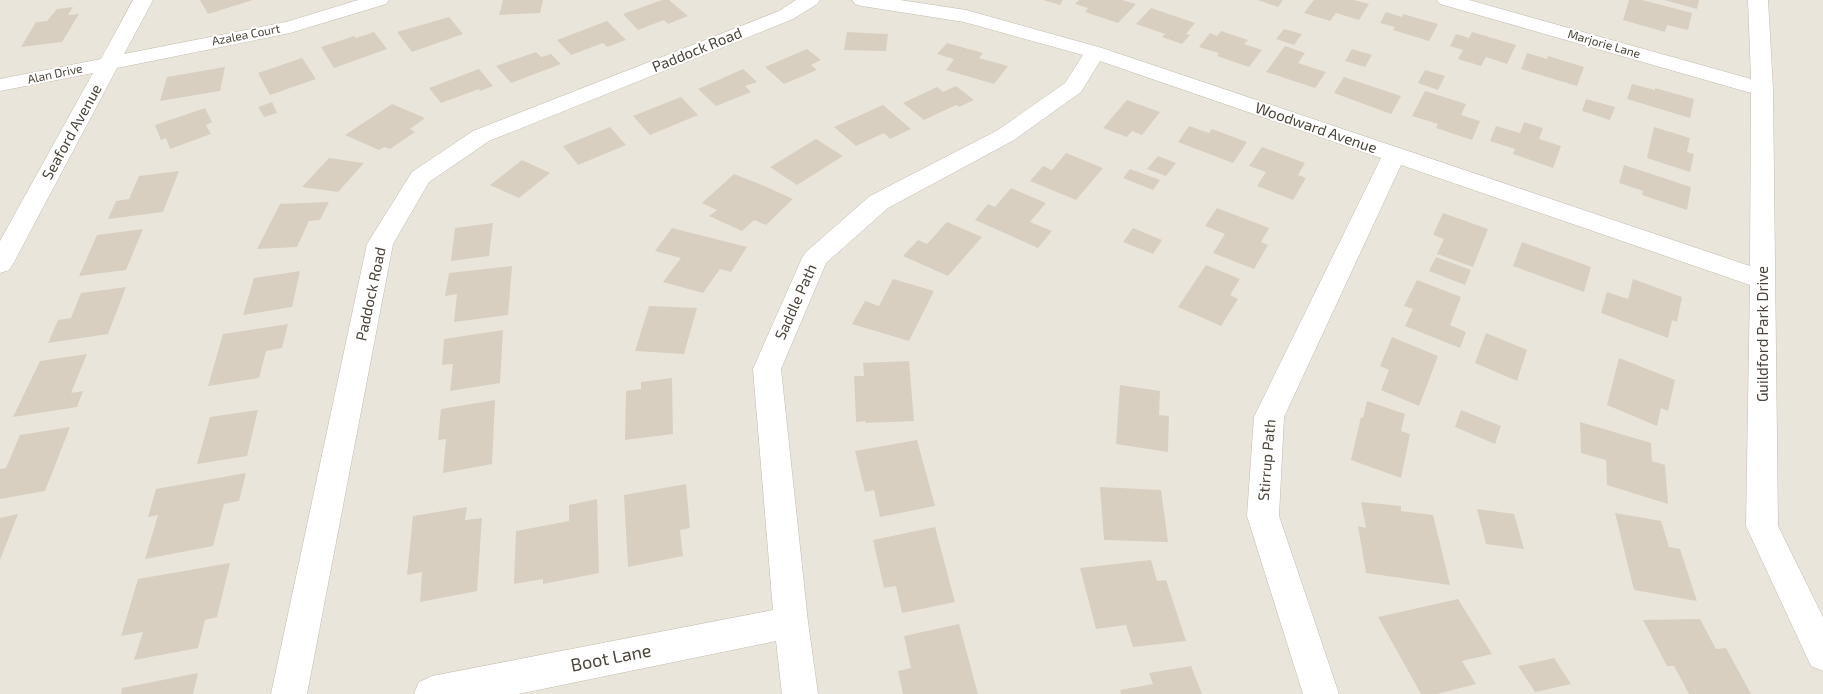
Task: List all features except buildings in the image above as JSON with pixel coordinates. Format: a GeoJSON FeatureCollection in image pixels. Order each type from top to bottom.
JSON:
{"type":"FeatureCollection","features":[{"type":"Feature","properties":{"kind":"street","name":"Seaford Avenue"},"geometry":{"type":"LineString","coordinates":[[0,264],[143,0]]}},
{"type":"Feature","properties":{"kind":"street","name":"Azalea Court"},"geometry":{"type":"LineString","coordinates":[[110,62],[290,27],[379,0]]}},
{"type":"Feature","properties":{"kind":"street","name":"Paddock Road"},"geometry":{"type":"LineString","coordinates":[[289,694],[380,244],[420,177],[481,136],[786,15],[810,0]]}},
{"type":"Feature","properties":{"kind":"street","name":"Woodward Avenue"},"geometry":{"type":"LineString","coordinates":[[862,0],[966,16],[1095,52],[1763,280]]}},
{"type":"Feature","properties":{"kind":"street","name":"Marjorie Lane"},"geometry":{"type":"LineString","coordinates":[[1447,0],[1762,89]]}},
{"type":"Feature","properties":{"kind":"street","name":"Guildford Park Drive"},"geometry":{"type":"LineString","coordinates":[[1758,0],[1762,89],[1762,526],[1823,654]]}},
{"type":"Feature","properties":{"kind":"street","name":"Saddle Path"},"geometry":{"type":"LineString","coordinates":[[800,694],[766,369],[815,258],[879,202],[1006,135],[1073,87],[1095,52]]}},
{"type":"Feature","properties":{"kind":"street","name":"Alan Drive"},"geometry":{"type":"LineString","coordinates":[[0,85],[110,62]]}},
{"type":"Feature","properties":{"kind":"street","name":"Stirrup Path"},"geometry":{"type":"LineString","coordinates":[[1320,694],[1263,516],[1269,417],[1394,155]]}},
{"type":"Feature","properties":{"kind":"street","name":"Boot Lane"},"geometry":{"type":"LineString","coordinates":[[432,694],[791,622]]}},
{"type":"Feature","properties":{"kind":"shaded area"},"geometry":{"type":"Polygon","coordinates":[[[0,0],[1823,0],[1823,694],[0,694],[0,0]]]}}]}
